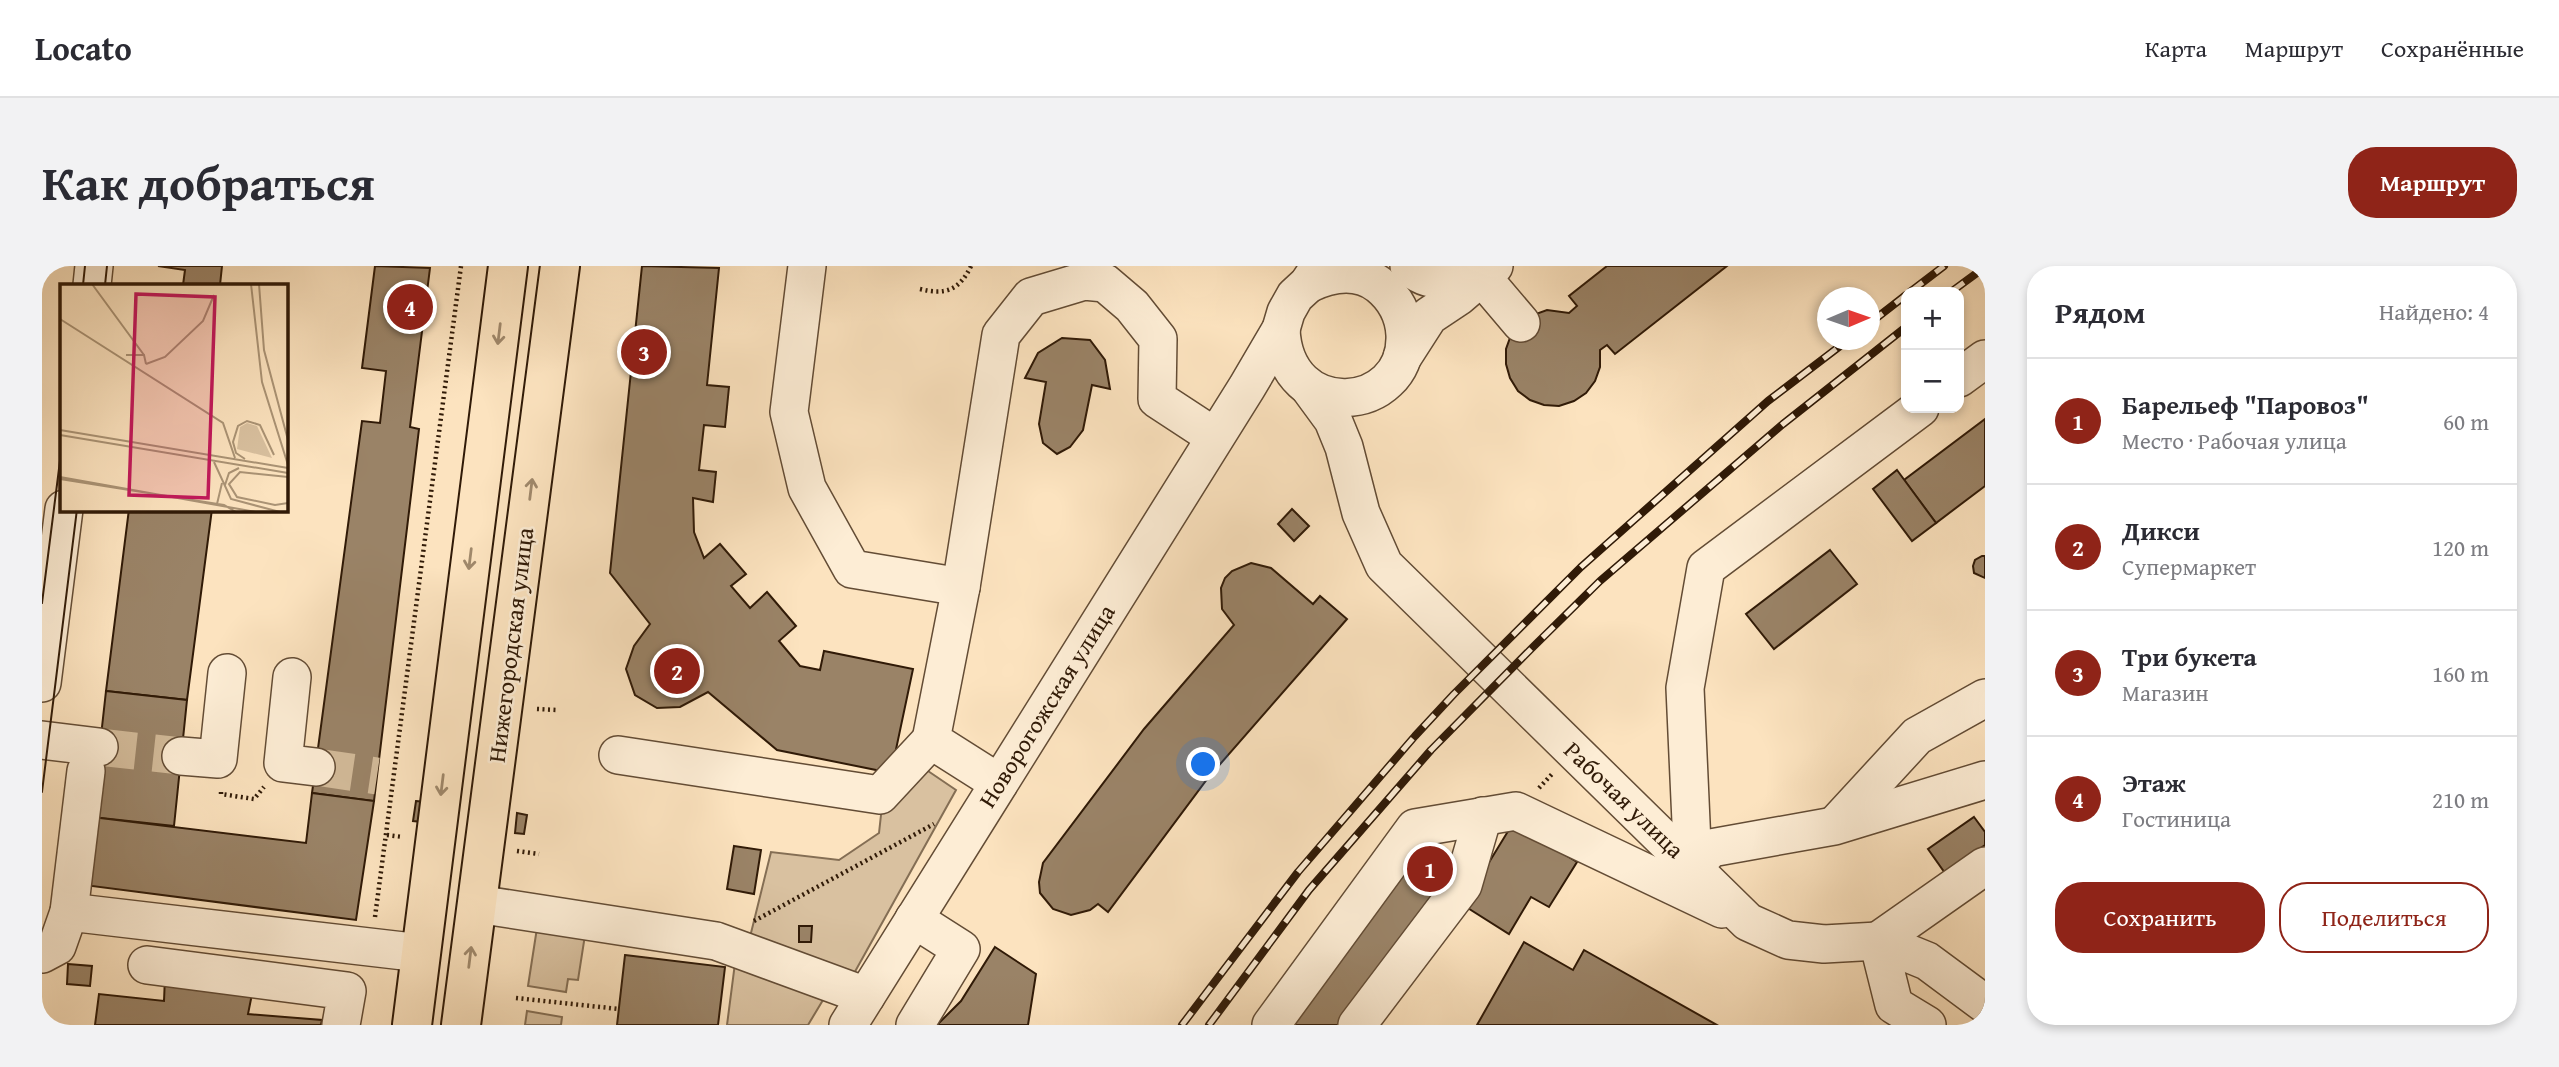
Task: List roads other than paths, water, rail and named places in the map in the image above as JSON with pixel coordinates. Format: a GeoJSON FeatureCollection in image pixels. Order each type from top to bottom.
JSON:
{"type":"FeatureCollection","features":[{"type":"Feature","properties":{"kind":"main road","name":"Нижегородская улица"},"geometry":{"type":"LineString","coordinates":[[412,1024],[508,266]]}},
{"type":"Feature","properties":{"kind":"main road","name":"Нижегородская улица"},"geometry":{"type":"LineString","coordinates":[[461,1025],[560,266]]}},
{"type":"Feature","properties":{"kind":"street"},"geometry":{"type":"LineString","coordinates":[[92,284],[94,266]]}},
{"type":"Feature","properties":{"kind":"street"},"geometry":{"type":"LineString","coordinates":[[807,266],[789,412],[807,488],[852,569],[961,587]]}},
{"type":"Feature","properties":{"kind":"street"},"geometry":{"type":"LineString","coordinates":[[1387,277],[1443,280],[1489,270]]}},
{"type":"Feature","properties":{"kind":"street"},"geometry":{"type":"LineString","coordinates":[[1351,474],[1354,441],[1363,410],[1429,316],[1459,296],[1489,270]]}},
{"type":"Feature","properties":{"kind":"street"},"geometry":{"type":"LineString","coordinates":[[1489,270],[1521,323]]}},
{"type":"Feature","properties":{"kind":"street"},"geometry":{"type":"LineString","coordinates":[[618,755],[880,795],[931,740],[961,587],[1001,335],[1031,296],[1106,275],[1158,339],[1157,399],[1215,437]]}},
{"type":"Feature","properties":{"kind":"street","name":"Новорогожская улица"},"geometry":{"type":"LineString","coordinates":[[857,1010],[1247,387],[1281,329],[1295,296],[1314,275],[1387,277]]}},
{"type":"Feature","properties":{"kind":"street"},"geometry":{"type":"LineString","coordinates":[[1387,277],[1410,306],[1425,309],[1442,306]]}},
{"type":"Feature","properties":{"kind":"street"},"geometry":{"type":"LineString","coordinates":[[1247,387],[1260,378],[1281,374],[1328,397],[1345,398],[1363,395],[1390,374],[1405,343],[1405,325],[1387,277]]}},
{"type":"Feature","properties":{"kind":"street"},"geometry":{"type":"LineString","coordinates":[[1281,329],[1287,364],[1333,420],[1351,474]]}},
{"type":"Feature","properties":{"kind":"street"},"geometry":{"type":"LineString","coordinates":[[1964,375],[1985,359]]}},
{"type":"Feature","properties":{"kind":"street"},"geometry":{"type":"LineString","coordinates":[[1693,867],[1685,688],[1706,568],[1913,413]]}},
{"type":"Feature","properties":{"kind":"street","name":"Рабочая улица"},"geometry":{"type":"LineString","coordinates":[[1351,474],[1360,513],[1384,565],[1748,922],[1788,940],[1824,944],[1878,941],[1927,961],[1985,1004]]}},
{"type":"Feature","properties":{"kind":"street"},"geometry":{"type":"LineString","coordinates":[[42,683],[64,511]]}},
{"type":"Feature","properties":{"kind":"street"},"geometry":{"type":"LineString","coordinates":[[181,756],[218,759],[227,673]]}},
{"type":"Feature","properties":{"kind":"street"},"geometry":{"type":"LineString","coordinates":[[292,677],[283,763],[316,767]]}},
{"type":"Feature","properties":{"kind":"street"},"geometry":{"type":"LineString","coordinates":[[1834,826],[1917,736],[1985,698]]}},
{"type":"Feature","properties":{"kind":"street"},"geometry":{"type":"LineString","coordinates":[[42,740],[93,759],[69,912],[57,946],[42,954]]}},
{"type":"Feature","properties":{"kind":"street"},"geometry":{"type":"LineString","coordinates":[[931,740],[999,783]]}},
{"type":"Feature","properties":{"kind":"street"},"geometry":{"type":"LineString","coordinates":[[1693,867],[1711,849],[1834,826],[1985,780]]}},
{"type":"Feature","properties":{"kind":"street"},"geometry":{"type":"LineString","coordinates":[[1271,1025],[1415,828],[1516,811],[1748,922]]}},
{"type":"Feature","properties":{"kind":"street"},"geometry":{"type":"LineString","coordinates":[[1357,1025],[1463,885],[1483,816]]}},
{"type":"Feature","properties":{"kind":"street"},"geometry":{"type":"LineString","coordinates":[[1927,1025],[1894,1005],[1878,941],[1985,866]]}},
{"type":"Feature","properties":{"kind":"street"},"geometry":{"type":"LineString","coordinates":[[477,904],[716,941],[857,1010]]}},
{"type":"Feature","properties":{"kind":"street"},"geometry":{"type":"LineString","coordinates":[[69,912],[421,953]]}},
{"type":"Feature","properties":{"kind":"street"},"geometry":{"type":"LineString","coordinates":[[914,919],[961,949],[915,1025]]}},
{"type":"Feature","properties":{"kind":"street"},"geometry":{"type":"LineString","coordinates":[[328,989],[333,943]]}},
{"type":"Feature","properties":{"kind":"street"},"geometry":{"type":"LineString","coordinates":[[147,965],[346,991],[341,1025]]}},
{"type":"Feature","properties":{"kind":"tunnel"},"geometry":{"type":"LineString","coordinates":[[99,747],[181,756]]}},
{"type":"Feature","properties":{"kind":"tunnel"},"geometry":{"type":"LineString","coordinates":[[316,767],[377,776]]}},
{"type":"Feature","properties":{"kind":"tram line"},"geometry":{"type":"LineString","coordinates":[[83,284],[85,266]]}},
{"type":"Feature","properties":{"kind":"tram line"},"geometry":{"type":"LineString","coordinates":[[105,284],[107,266]]}},
{"type":"Feature","properties":{"kind":"tram line"},"geometry":{"type":"LineString","coordinates":[[42,603],[60,461]]}},
{"type":"Feature","properties":{"kind":"tram line"},"geometry":{"type":"LineString","coordinates":[[42,792],[77,511]]}},
{"type":"Feature","properties":{"kind":"railway"},"geometry":{"type":"LineString","coordinates":[[1917,287],[1944,266]]}},
{"type":"Feature","properties":{"kind":"railway"},"geometry":{"type":"LineString","coordinates":[[1958,287],[1985,267]]}},
{"type":"Feature","properties":{"kind":"railway"},"geometry":{"type":"LineString","coordinates":[[1880,315],[1901,299]]}},
{"type":"Feature","properties":{"kind":"railway"},"geometry":{"type":"LineString","coordinates":[[1209,1025],[1309,890],[1431,750],[1532,648],[1600,581],[1783,424],[1901,331]]}},
{"type":"Feature","properties":{"kind":"railway"},"geometry":{"type":"LineString","coordinates":[[1182,1025],[1298,872],[1454,694],[1581,567],[1768,401],[1835,350]]}},
{"type":"Feature","properties":{"kind":"place","name":"Этаж"},"geometry":{"type":"Point","coordinates":[410,307]}},
{"type":"Feature","properties":{"kind":"place","name":"Три букета"},"geometry":{"type":"Point","coordinates":[644,352]}},
{"type":"Feature","properties":{"kind":"place","name":"Дикси"},"geometry":{"type":"Point","coordinates":[677,671]}},
{"type":"Feature","properties":{"kind":"place","name":"Барельеф \"Паровоз\""},"geometry":{"type":"Point","coordinates":[1430,869]}}]}
